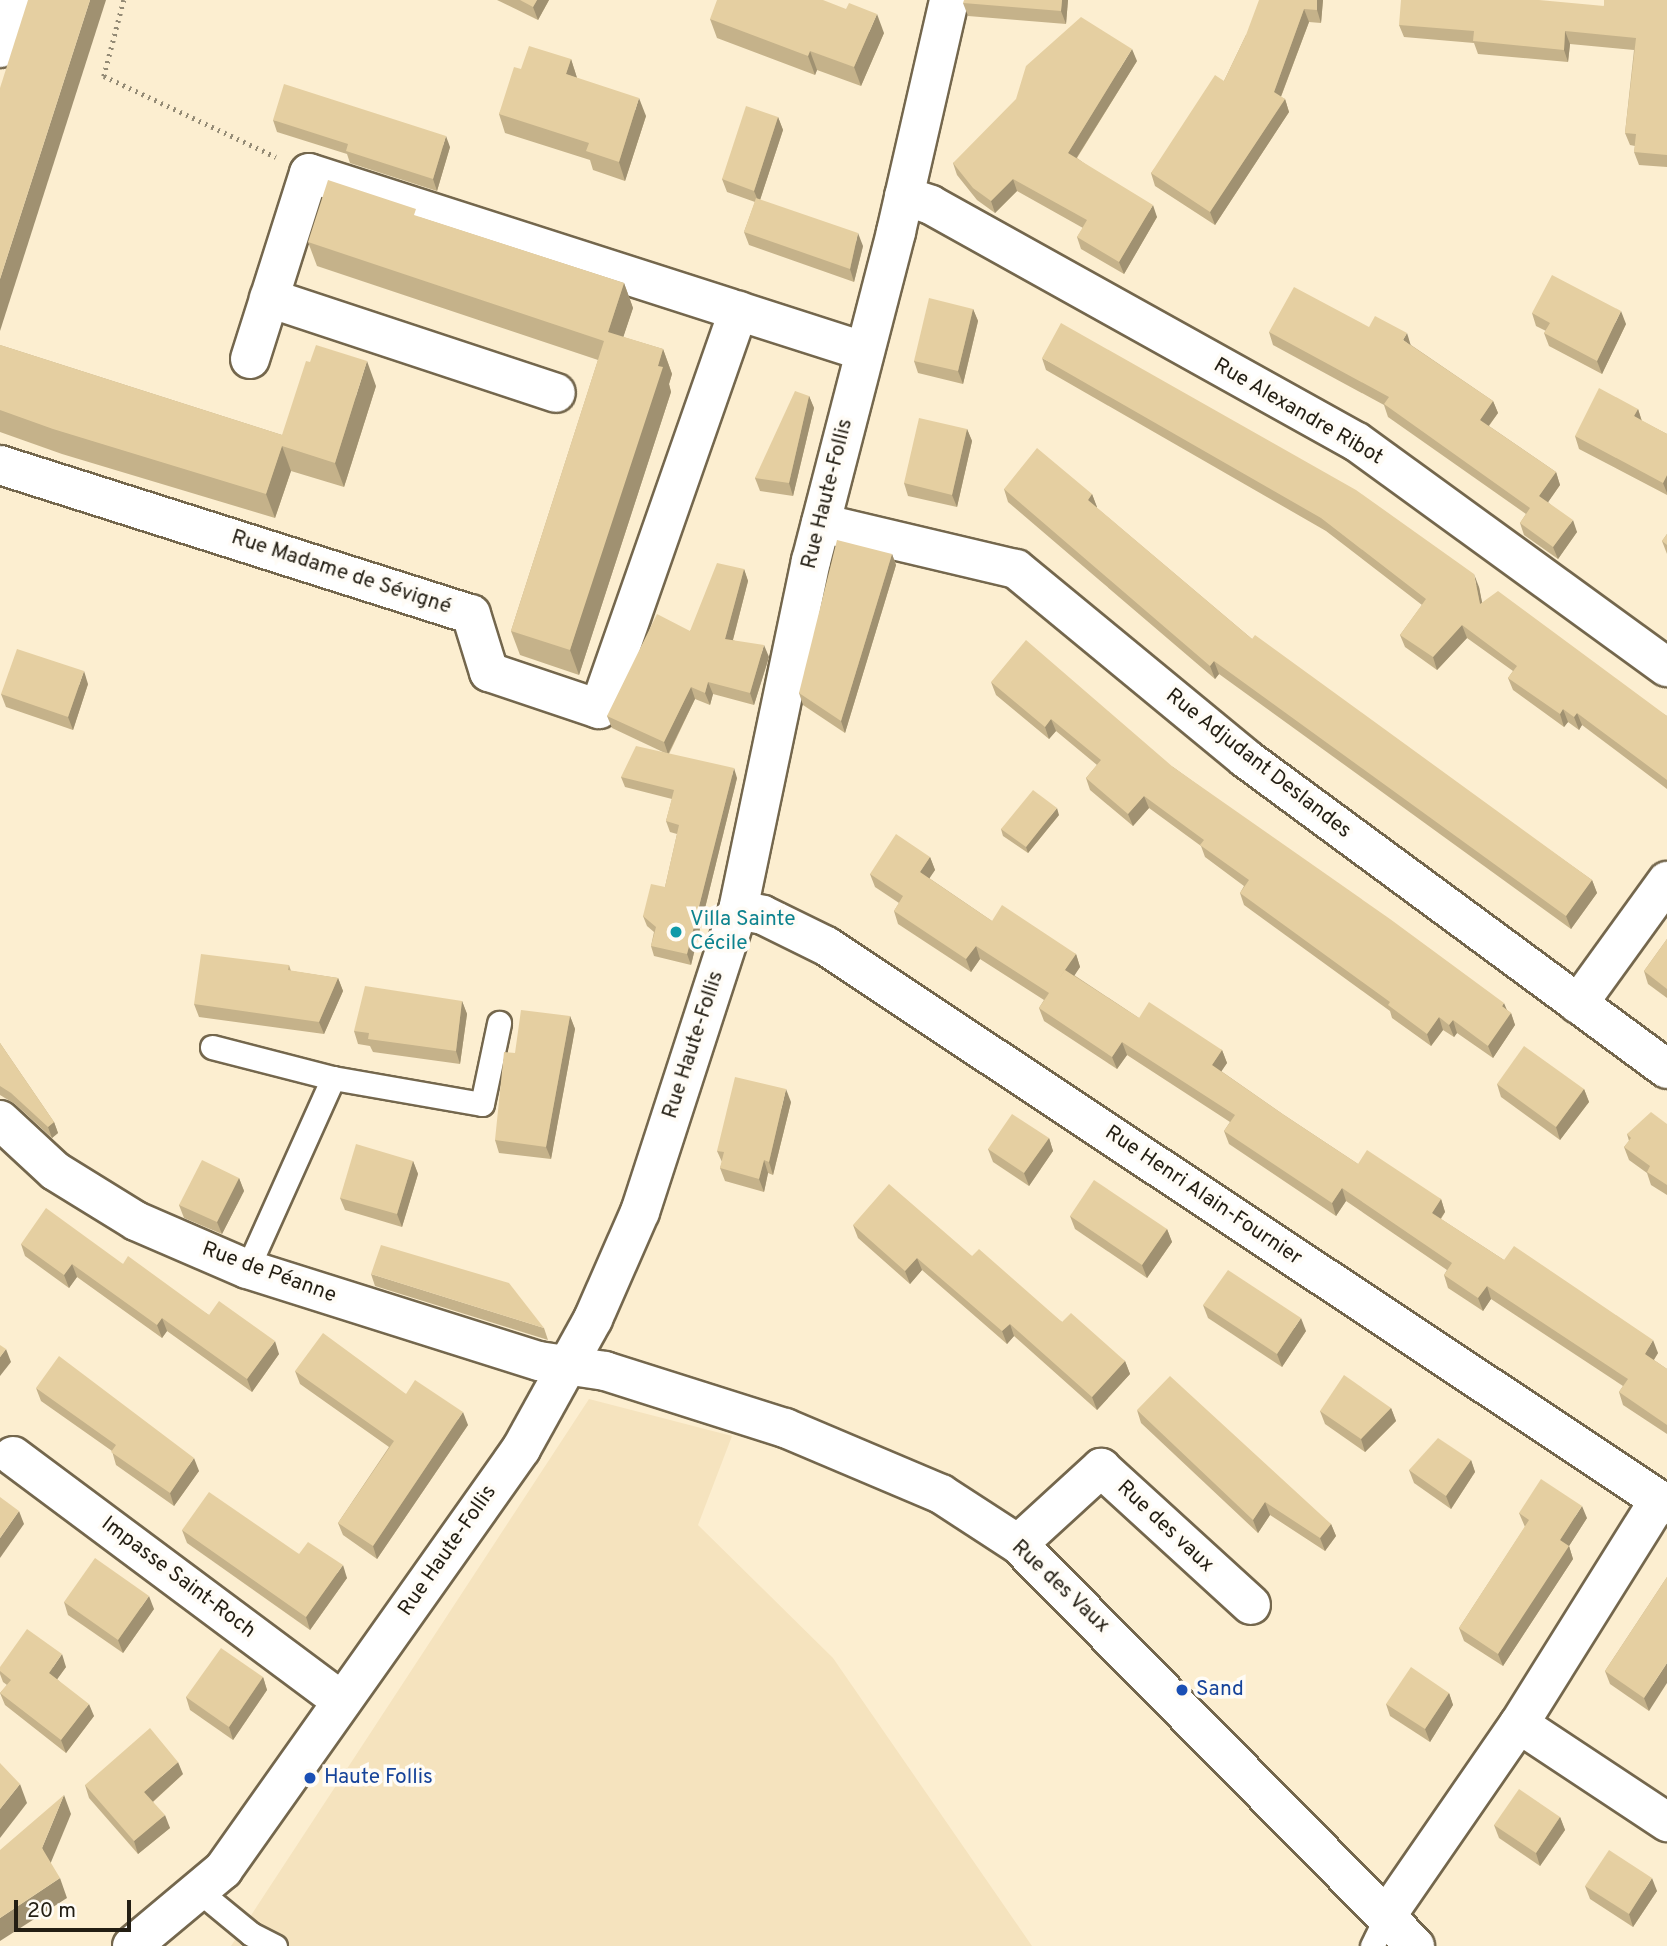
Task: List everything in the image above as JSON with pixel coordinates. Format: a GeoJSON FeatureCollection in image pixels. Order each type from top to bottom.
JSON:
{"type":"FeatureCollection","features":[{"type":"Feature","properties":{"kind":"street"},"geometry":{"type":"LineString","coordinates":[[0,48],[17,0]]}},
{"type":"Feature","properties":{"kind":"street","name":"Rue Haute-Follis"},"geometry":{"type":"LineString","coordinates":[[132,1946],[200,1892],[223,1870],[521,1449],[593,1319],[640,1212],[738,910],[821,523],[904,196],[949,0]]}},
{"type":"Feature","properties":{"kind":"street"},"geometry":{"type":"LineString","coordinates":[[250,359],[309,173],[863,351]]}},
{"type":"Feature","properties":{"kind":"street","name":"Rue Alexandre Ribot"},"geometry":{"type":"LineString","coordinates":[[904,196],[931,205],[1357,442],[1667,667]]}},
{"type":"Feature","properties":{"kind":"street"},"geometry":{"type":"LineString","coordinates":[[270,298],[556,393]]}},
{"type":"Feature","properties":{"kind":"street","name":"Rue Madame de Sévigné"},"geometry":{"type":"LineString","coordinates":[[0,465],[471,614],[489,672],[599,709],[738,311]]}},
{"type":"Feature","properties":{"kind":"street","name":"Rue Adjudant Deslandes"},"geometry":{"type":"LineString","coordinates":[[821,523],[1016,569],[1245,758],[1667,1069]]}},
{"type":"Feature","properties":{"kind":"street"},"geometry":{"type":"LineString","coordinates":[[1578,1004],[1667,881]]}},
{"type":"Feature","properties":{"kind":"street","name":"Rue Henri Alain-Fournier"},"geometry":{"type":"LineString","coordinates":[[738,910],[763,915],[826,946],[1663,1503],[1519,1724],[1379,1930]]}},
{"type":"Feature","properties":{"kind":"street","name":"Rue de Péanne"},"geometry":{"type":"LineString","coordinates":[[0,1120],[55,1171],[136,1221],[247,1269],[539,1362],[568,1362]]}},
{"type":"Feature","properties":{"kind":"street","name":"Rue des Vaux"},"geometry":{"type":"LineString","coordinates":[[568,1362],[785,1428],[941,1494],[1018,1544],[1379,1930],[1415,1946]]}},
{"type":"Feature","properties":{"kind":"street","name":"Impasse Saint-Roch"},"geometry":{"type":"LineString","coordinates":[[13,1455],[342,1701]]}},
{"type":"Feature","properties":{"kind":"street","name":"Rue des vaux"},"geometry":{"type":"LineString","coordinates":[[1018,1544],[1101,1468],[1251,1605]]}},
{"type":"Feature","properties":{"kind":"street"},"geometry":{"type":"LineString","coordinates":[[1519,1724],[1667,1822]]}},
{"type":"Feature","properties":{"kind":"lane"},"geometry":{"type":"LineString","coordinates":[[212,1047],[333,1078],[482,1104],[499,1023]]}},
{"type":"Feature","properties":{"kind":"lane"},"geometry":{"type":"LineString","coordinates":[[247,1269],[333,1078]]}},
{"type":"Feature","properties":{"kind":"lane"},"geometry":{"type":"LineString","coordinates":[[200,1892],[251,1934],[275,1946]]}},
{"type":"Feature","properties":{"kind":"path"},"geometry":{"type":"LineString","coordinates":[[124,0],[104,76],[309,173]]}},
{"type":"Feature","properties":{"kind":"shaded area"},"geometry":{"type":"Polygon","coordinates":[[[589,1399],[732,1436],[698,1525],[833,1658],[1032,1946],[231,1946],[589,1399]]]}},
{"type":"Feature","properties":{"kind":"building"},"geometry":{"type":"Polygon","coordinates":[[[28,0],[90,0],[0,279],[0,88],[28,0]]]}},
{"type":"Feature","properties":{"kind":"building"},"geometry":{"type":"Polygon","coordinates":[[[520,0],[537,0],[533,7],[520,0]]]}},
{"type":"Feature","properties":{"kind":"building"},"geometry":{"type":"Polygon","coordinates":[[[717,0],[823,0],[846,9],[849,3],[877,14],[854,67],[810,51],[808,56],[710,19],[717,0]]]}},
{"type":"Feature","properties":{"kind":"building"},"geometry":{"type":"Polygon","coordinates":[[[964,0],[1062,0],[1061,11],[963,3],[964,0]]]}},
{"type":"Feature","properties":{"kind":"building"},"geometry":{"type":"Polygon","coordinates":[[[1259,0],[1317,0],[1317,10],[1304,9],[1274,92],[1285,99],[1210,212],[1151,173],[1215,75],[1224,81],[1259,0]]]}},
{"type":"Feature","properties":{"kind":"building"},"geometry":{"type":"Polygon","coordinates":[[[1401,0],[1539,0],[1604,6],[1604,0],[1667,0],[1667,155],[1634,152],[1636,134],[1625,133],[1636,38],[1565,31],[1564,50],[1473,41],[1474,31],[1399,25],[1401,0]]]}},
{"type":"Feature","properties":{"kind":"building"},"geometry":{"type":"Polygon","coordinates":[[[1081,17],[1132,49],[1068,153],[1153,205],[1119,262],[1077,237],[1087,220],[1013,179],[991,201],[973,188],[953,163],[1016,99],[1026,66],[1081,17]]]}},
{"type":"Feature","properties":{"kind":"building"},"geometry":{"type":"Polygon","coordinates":[[[529,46],[571,59],[566,74],[639,98],[619,162],[586,151],[589,143],[499,114],[514,67],[521,69],[529,46]]]}},
{"type":"Feature","properties":{"kind":"building"},"geometry":{"type":"Polygon","coordinates":[[[284,84],[446,136],[433,179],[346,151],[348,144],[273,120],[284,84]]]}},
{"type":"Feature","properties":{"kind":"building"},"geometry":{"type":"Polygon","coordinates":[[[746,106],[778,117],[754,191],[722,179],[746,106]]]}},
{"type":"Feature","properties":{"kind":"building"},"geometry":{"type":"Polygon","coordinates":[[[328,180],[416,209],[414,215],[624,283],[608,332],[663,349],[658,366],[663,367],[570,650],[511,631],[604,341],[308,242],[328,180]]]}},
{"type":"Feature","properties":{"kind":"building"},"geometry":{"type":"Polygon","coordinates":[[[756,198],[858,233],[850,269],[744,232],[756,198]]]}},
{"type":"Feature","properties":{"kind":"building"},"geometry":{"type":"Polygon","coordinates":[[[1552,275],[1621,311],[1597,361],[1544,333],[1550,323],[1532,313],[1552,275]]]}},
{"type":"Feature","properties":{"kind":"building"},"geometry":{"type":"Polygon","coordinates":[[[1294,287],[1369,327],[1375,316],[1407,333],[1403,340],[1493,401],[1480,420],[1556,472],[1539,496],[1573,520],[1553,547],[1520,523],[1530,508],[1384,404],[1389,397],[1269,332],[1294,287]]]}},
{"type":"Feature","properties":{"kind":"building"},"geometry":{"type":"Polygon","coordinates":[[[929,298],[973,309],[958,371],[914,361],[929,298]]]}},
{"type":"Feature","properties":{"kind":"building"},"geometry":{"type":"Polygon","coordinates":[[[1061,323],[1356,490],[1474,574],[1480,604],[1498,591],[1667,716],[1667,780],[1577,713],[1574,717],[1563,709],[1560,714],[1508,678],[1517,666],[1462,625],[1433,657],[1400,635],[1426,599],[1321,518],[1042,358],[1061,323]]]}},
{"type":"Feature","properties":{"kind":"building"},"geometry":{"type":"Polygon","coordinates":[[[0,345],[282,435],[306,361],[310,362],[316,345],[367,361],[335,463],[282,446],[266,494],[53,429],[0,410],[0,345]]]}},
{"type":"Feature","properties":{"kind":"building"},"geometry":{"type":"Polygon","coordinates":[[[1599,388],[1638,409],[1634,416],[1667,434],[1667,475],[1663,483],[1575,436],[1599,388]]]}},
{"type":"Feature","properties":{"kind":"building"},"geometry":{"type":"Polygon","coordinates":[[[795,391],[809,396],[789,483],[755,478],[795,391]]]}},
{"type":"Feature","properties":{"kind":"building"},"geometry":{"type":"Polygon","coordinates":[[[919,418],[967,429],[952,495],[904,483],[919,418]]]}},
{"type":"Feature","properties":{"kind":"building"},"geometry":{"type":"Polygon","coordinates":[[[1037,448],[1092,494],[1088,500],[1252,639],[1255,635],[1592,880],[1566,916],[1214,661],[1210,666],[1004,489],[1037,448]]]}},
{"type":"Feature","properties":{"kind":"building"},"geometry":{"type":"Polygon","coordinates":[[[837,540],[892,554],[841,721],[799,693],[837,540]]]}},
{"type":"Feature","properties":{"kind":"building"},"geometry":{"type":"Polygon","coordinates":[[[717,563],[744,569],[725,639],[764,645],[750,693],[708,682],[705,693],[691,687],[664,742],[607,716],[657,614],[690,631],[717,563]]]}},
{"type":"Feature","properties":{"kind":"building"},"geometry":{"type":"Polygon","coordinates":[[[1026,640],[1173,767],[1390,919],[1504,1003],[1502,1006],[1511,1013],[1488,1046],[1453,1020],[1449,1025],[1439,1017],[1427,1034],[1388,1005],[1390,1002],[1240,893],[1249,880],[1200,845],[1204,840],[1144,796],[1128,814],[1086,778],[1101,760],[1051,719],[1045,727],[991,682],[1026,640]]]}},
{"type":"Feature","properties":{"kind":"building"},"geometry":{"type":"Polygon","coordinates":[[[17,649],[84,671],[68,717],[1,694],[17,649]]]}},
{"type":"Feature","properties":{"kind":"building"},"geometry":{"type":"Polygon","coordinates":[[[636,746],[734,768],[687,954],[651,946],[656,927],[643,916],[651,884],[665,887],[679,825],[666,821],[674,790],[621,777],[636,746]]]}},
{"type":"Feature","properties":{"kind":"building"},"geometry":{"type":"Polygon","coordinates":[[[1033,790],[1057,808],[1026,847],[1001,829],[1033,790]]]}},
{"type":"Feature","properties":{"kind":"building"},"geometry":{"type":"Polygon","coordinates":[[[896,834],[930,857],[920,872],[992,921],[1002,905],[1076,954],[1058,980],[1065,970],[1139,1018],[1149,1002],[1222,1050],[1212,1065],[1284,1115],[1358,1164],[1367,1150],[1441,1199],[1432,1213],[1504,1260],[1514,1246],[1653,1340],[1645,1354],[1667,1369],[1667,1425],[1619,1392],[1628,1379],[1487,1286],[1478,1298],[1444,1275],[1452,1263],[1342,1188],[1332,1203],[1224,1131],[1235,1115],[1122,1042],[1112,1057],[1039,1008],[1049,993],[976,946],[966,959],[894,911],[903,896],[870,874],[896,834]]]}},
{"type":"Feature","properties":{"kind":"building"},"geometry":{"type":"Polygon","coordinates":[[[1667,939],[1667,989],[1644,971],[1667,939]]]}},
{"type":"Feature","properties":{"kind":"building"},"geometry":{"type":"Polygon","coordinates":[[[201,954],[289,965],[288,970],[338,978],[319,1022],[194,1004],[201,954]]]}},
{"type":"Feature","properties":{"kind":"building"},"geometry":{"type":"Polygon","coordinates":[[[365,986],[462,1001],[456,1051],[368,1039],[369,1033],[354,1031],[365,986]]]}},
{"type":"Feature","properties":{"kind":"building"},"geometry":{"type":"Polygon","coordinates":[[[521,1010],[570,1016],[546,1147],[495,1140],[504,1052],[515,1053],[521,1010]]]}},
{"type":"Feature","properties":{"kind":"building"},"geometry":{"type":"Polygon","coordinates":[[[0,1043],[54,1122],[48,1127],[0,1086],[0,1043]]]}},
{"type":"Feature","properties":{"kind":"building"},"geometry":{"type":"Polygon","coordinates":[[[1524,1046],[1584,1089],[1556,1127],[1497,1084],[1524,1046]]]}},
{"type":"Feature","properties":{"kind":"building"},"geometry":{"type":"Polygon","coordinates":[[[735,1077],[786,1089],[769,1162],[764,1160],[759,1179],[720,1168],[724,1152],[717,1151],[735,1077]]]}},
{"type":"Feature","properties":{"kind":"building"},"geometry":{"type":"Polygon","coordinates":[[[1651,1112],[1667,1124],[1667,1185],[1647,1172],[1650,1166],[1624,1147],[1631,1138],[1627,1134],[1651,1112]]]}},
{"type":"Feature","properties":{"kind":"building"},"geometry":{"type":"Polygon","coordinates":[[[1012,1114],[1049,1138],[1024,1173],[988,1149],[1012,1114]]]}},
{"type":"Feature","properties":{"kind":"building"},"geometry":{"type":"Polygon","coordinates":[[[356,1144],[413,1161],[397,1214],[340,1198],[356,1144]]]}},
{"type":"Feature","properties":{"kind":"building"},"geometry":{"type":"Polygon","coordinates":[[[202,1160],[239,1178],[217,1222],[179,1205],[202,1160]]]}},
{"type":"Feature","properties":{"kind":"building"},"geometry":{"type":"Polygon","coordinates":[[[1094,1180],[1167,1229],[1142,1265],[1070,1216],[1094,1180]]]}},
{"type":"Feature","properties":{"kind":"building"},"geometry":{"type":"Polygon","coordinates":[[[889,1184],[972,1256],[979,1249],[1062,1322],[1071,1313],[1125,1361],[1092,1397],[1010,1324],[1002,1331],[917,1258],[905,1271],[853,1225],[889,1184]]]}},
{"type":"Feature","properties":{"kind":"building"},"geometry":{"type":"Polygon","coordinates":[[[46,1208],[123,1264],[128,1256],[209,1315],[219,1301],[275,1341],[247,1379],[162,1318],[157,1325],[72,1264],[64,1275],[21,1244],[46,1208]]]}},
{"type":"Feature","properties":{"kind":"building"},"geometry":{"type":"Polygon","coordinates":[[[381,1245],[509,1283],[544,1328],[371,1274],[381,1245]]]}},
{"type":"Feature","properties":{"kind":"building"},"geometry":{"type":"Polygon","coordinates":[[[1228,1270],[1301,1318],[1277,1354],[1203,1305],[1228,1270]]]}},
{"type":"Feature","properties":{"kind":"building"},"geometry":{"type":"Polygon","coordinates":[[[323,1333],[406,1394],[415,1380],[463,1412],[373,1546],[338,1523],[394,1441],[295,1371],[323,1333]]]}},
{"type":"Feature","properties":{"kind":"building"},"geometry":{"type":"Polygon","coordinates":[[[0,1345],[6,1349],[0,1357],[0,1345]]]}},
{"type":"Feature","properties":{"kind":"building"},"geometry":{"type":"Polygon","coordinates":[[[59,1356],[194,1458],[170,1493],[111,1452],[116,1445],[36,1388],[59,1356]]]}},
{"type":"Feature","properties":{"kind":"building"},"geometry":{"type":"Polygon","coordinates":[[[1344,1375],[1391,1408],[1361,1439],[1320,1411],[1344,1375]]]}},
{"type":"Feature","properties":{"kind":"building"},"geometry":{"type":"Polygon","coordinates":[[[1170,1376],[1331,1524],[1320,1538],[1265,1502],[1253,1520],[1137,1410],[1170,1376]]]}},
{"type":"Feature","properties":{"kind":"building"},"geometry":{"type":"Polygon","coordinates":[[[1438,1438],[1471,1460],[1446,1496],[1409,1470],[1438,1438]]]}},
{"type":"Feature","properties":{"kind":"building"},"geometry":{"type":"Polygon","coordinates":[[[1541,1479],[1582,1506],[1560,1540],[1569,1546],[1498,1654],[1459,1628],[1529,1520],[1519,1513],[1541,1479]]]}},
{"type":"Feature","properties":{"kind":"building"},"geometry":{"type":"Polygon","coordinates":[[[209,1492],[299,1554],[308,1542],[343,1565],[306,1617],[182,1530],[209,1492]]]}},
{"type":"Feature","properties":{"kind":"building"},"geometry":{"type":"Polygon","coordinates":[[[0,1497],[19,1511],[0,1538],[0,1497]]]}},
{"type":"Feature","properties":{"kind":"building"},"geometry":{"type":"Polygon","coordinates":[[[95,1558],[149,1596],[118,1640],[64,1602],[95,1558]]]}},
{"type":"Feature","properties":{"kind":"building"},"geometry":{"type":"Polygon","coordinates":[[[1667,1577],[1667,1663],[1644,1698],[1605,1671],[1667,1577]]]}},
{"type":"Feature","properties":{"kind":"building"},"geometry":{"type":"Polygon","coordinates":[[[27,1629],[62,1654],[49,1673],[89,1704],[61,1740],[0,1693],[11,1680],[0,1671],[0,1667],[27,1629]]]}},
{"type":"Feature","properties":{"kind":"building"},"geometry":{"type":"Polygon","coordinates":[[[221,1648],[263,1677],[229,1727],[186,1697],[221,1648]]]}},
{"type":"Feature","properties":{"kind":"building"},"geometry":{"type":"Polygon","coordinates":[[[1411,1667],[1449,1693],[1425,1729],[1386,1704],[1411,1667]]]}},
{"type":"Feature","properties":{"kind":"building"},"geometry":{"type":"Polygon","coordinates":[[[150,1728],[178,1762],[144,1792],[165,1815],[134,1841],[85,1785],[150,1728]]]}},
{"type":"Feature","properties":{"kind":"building"},"geometry":{"type":"Polygon","coordinates":[[[0,1763],[20,1784],[0,1809],[0,1763]]]}},
{"type":"Feature","properties":{"kind":"building"},"geometry":{"type":"Polygon","coordinates":[[[1519,1789],[1560,1817],[1536,1853],[1494,1825],[1519,1789]]]}},
{"type":"Feature","properties":{"kind":"building"},"geometry":{"type":"Polygon","coordinates":[[[64,1795],[42,1848],[60,1878],[0,1918],[0,1850],[64,1795]]]}},
{"type":"Feature","properties":{"kind":"building"},"geometry":{"type":"Polygon","coordinates":[[[1609,1850],[1652,1878],[1629,1914],[1585,1886],[1609,1850]]]}},
{"type":"Feature","properties":{"kind":"place","name":"Villa Sainte Cécile"},"geometry":{"type":"Point","coordinates":[676,932]}},
{"type":"Feature","properties":{"kind":"place","name":"Sand"},"geometry":{"type":"Point","coordinates":[1182,1690]}},
{"type":"Feature","properties":{"kind":"place","name":"Haute Follis"},"geometry":{"type":"Point","coordinates":[310,1778]}}]}
